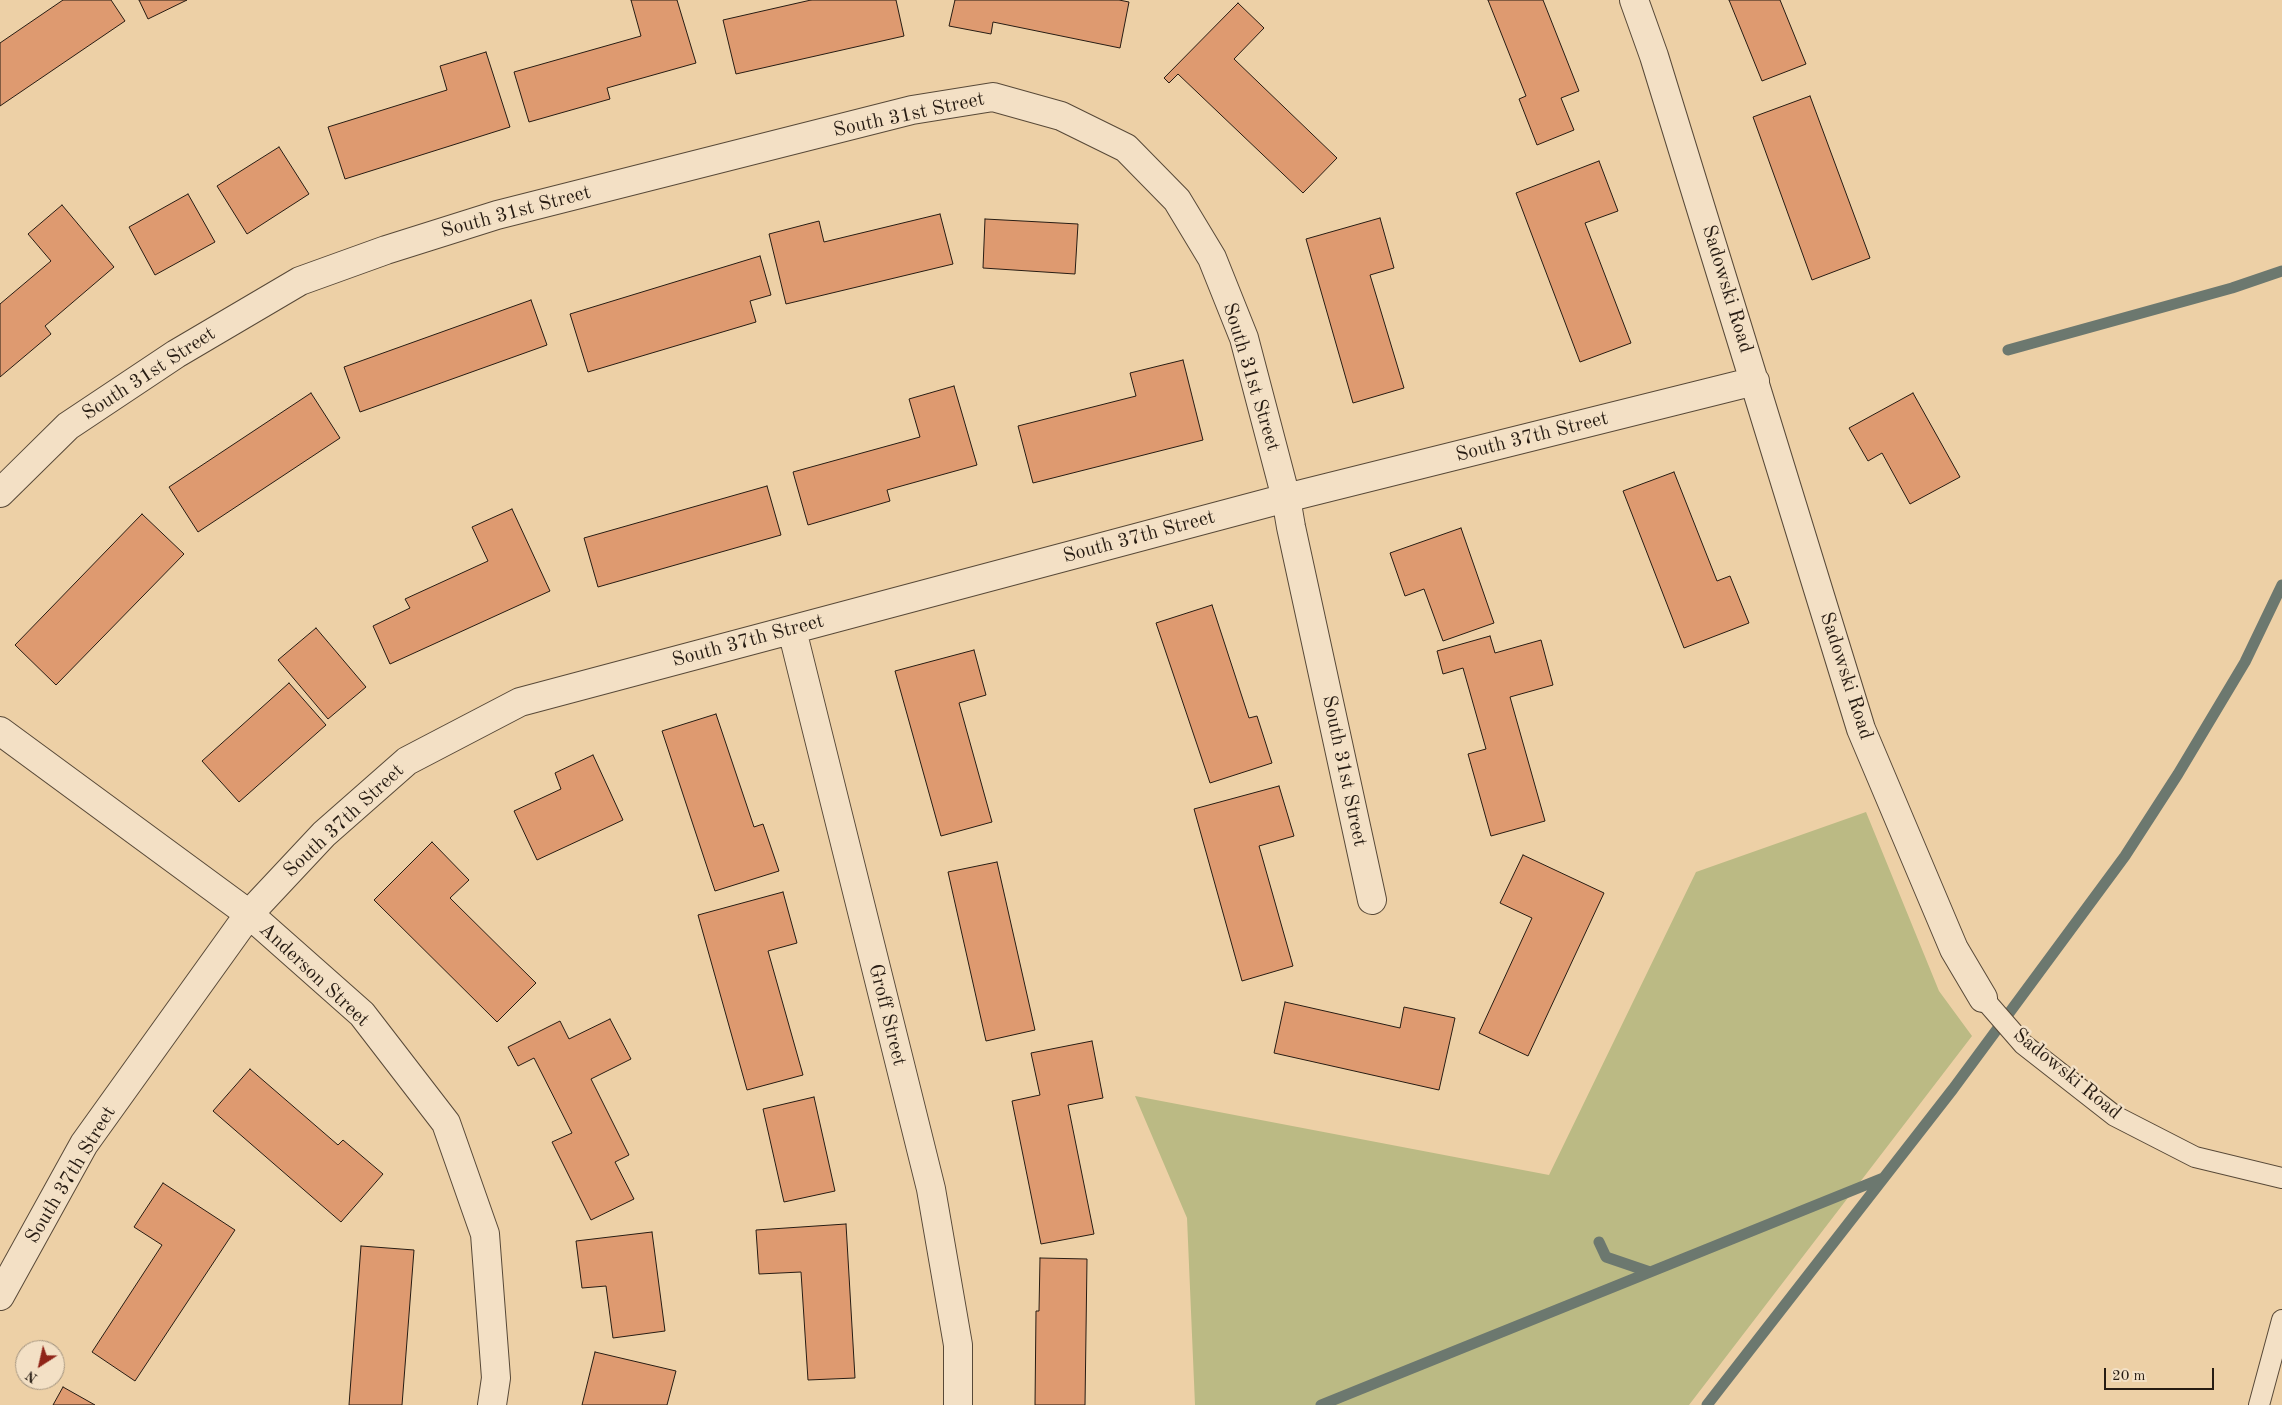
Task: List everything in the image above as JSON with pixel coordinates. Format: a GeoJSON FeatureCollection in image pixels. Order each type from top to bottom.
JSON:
{"type":"FeatureCollection","features":[{"type":"Feature","properties":{"kind":"street","name":"Sadowski Road"},"geometry":{"type":"LineString","coordinates":[[1634,0],[1657,65],[1756,381],[1861,729],[1954,949],[1983,998]]}},
{"type":"Feature","properties":{"kind":"street","name":"South 31st Street"},"geometry":{"type":"LineString","coordinates":[[0,493],[68,426],[176,354],[300,281],[386,250],[497,215],[912,110],[993,97],[1061,116],[1126,148],[1177,200],[1212,258],[1244,338],[1286,498],[1372,900]]}},
{"type":"Feature","properties":{"kind":"street","name":"South 37th Street"},"geometry":{"type":"LineString","coordinates":[[0,1296],[84,1144],[249,914],[324,834],[407,761],[520,702],[1286,498],[1756,381]]}},
{"type":"Feature","properties":{"kind":"street","name":"Groff Street"},"geometry":{"type":"LineString","coordinates":[[792,630],[930,1190],[958,1345],[958,1405]]}},
{"type":"Feature","properties":{"kind":"street","name":"Anderson Street"},"geometry":{"type":"LineString","coordinates":[[0,731],[249,914],[362,1014],[446,1123],[485,1234],[496,1378],[492,1405]]}},
{"type":"Feature","properties":{"kind":"lane","name":"Sadowski Road"},"geometry":{"type":"LineString","coordinates":[[1983,998],[2024,1044],[2115,1116],[2195,1157],[2282,1178]]}},
{"type":"Feature","properties":{"kind":"lane"},"geometry":{"type":"LineString","coordinates":[[2259,1405],[2282,1320]]}},
{"type":"Feature","properties":{"kind":"shaded area"},"geometry":{"type":"Polygon","coordinates":[[[1866,812],[1939,991],[1972,1036],[1689,1405],[1195,1405],[1187,1218],[1135,1096],[1549,1175],[1696,872],[1866,812]]]}},
{"type":"Feature","properties":{"kind":"building"},"geometry":{"type":"Polygon","coordinates":[[[63,0],[111,0],[125,21],[0,106],[0,43],[63,0]]]}},
{"type":"Feature","properties":{"kind":"building"},"geometry":{"type":"Polygon","coordinates":[[[139,0],[187,0],[148,19],[139,0]]]}},
{"type":"Feature","properties":{"kind":"building"},"geometry":{"type":"Polygon","coordinates":[[[631,0],[677,0],[696,63],[607,88],[610,99],[529,122],[514,72],[641,36],[631,0]]]}},
{"type":"Feature","properties":{"kind":"building"},"geometry":{"type":"Polygon","coordinates":[[[811,0],[896,0],[904,36],[736,74],[723,20],[811,0]]]}},
{"type":"Feature","properties":{"kind":"building"},"geometry":{"type":"Polygon","coordinates":[[[955,0],[1119,0],[1129,2],[1120,48],[993,22],[991,34],[949,26],[955,0]]]}},
{"type":"Feature","properties":{"kind":"building"},"geometry":{"type":"Polygon","coordinates":[[[1488,0],[1543,0],[1579,91],[1561,98],[1574,130],[1537,145],[1519,99],[1526,96],[1488,0]]]}},
{"type":"Feature","properties":{"kind":"building"},"geometry":{"type":"Polygon","coordinates":[[[1729,0],[1780,0],[1806,64],[1762,81],[1729,0]]]}},
{"type":"Feature","properties":{"kind":"building"},"geometry":{"type":"Polygon","coordinates":[[[1238,3],[1264,28],[1234,59],[1337,158],[1303,193],[1178,74],[1169,83],[1164,78],[1238,3]]]}},
{"type":"Feature","properties":{"kind":"building"},"geometry":{"type":"Polygon","coordinates":[[[486,52],[510,127],[345,179],[328,127],[447,90],[440,66],[486,52]]]}},
{"type":"Feature","properties":{"kind":"building"},"geometry":{"type":"Polygon","coordinates":[[[1810,96],[1870,258],[1812,280],[1753,117],[1810,96]]]}},
{"type":"Feature","properties":{"kind":"building"},"geometry":{"type":"Polygon","coordinates":[[[279,147],[309,194],[247,234],[217,186],[279,147]]]}},
{"type":"Feature","properties":{"kind":"building"},"geometry":{"type":"Polygon","coordinates":[[[1599,161],[1618,211],[1585,223],[1631,343],[1580,362],[1516,193],[1599,161]]]}},
{"type":"Feature","properties":{"kind":"building"},"geometry":{"type":"Polygon","coordinates":[[[188,194],[215,242],[155,275],[129,227],[188,194]]]}},
{"type":"Feature","properties":{"kind":"building"},"geometry":{"type":"Polygon","coordinates":[[[62,205],[114,267],[45,326],[51,334],[0,377],[0,304],[51,261],[28,234],[62,205]]]}},
{"type":"Feature","properties":{"kind":"building"},"geometry":{"type":"Polygon","coordinates":[[[940,214],[953,264],[786,304],[769,234],[819,221],[824,242],[940,214]]]}},
{"type":"Feature","properties":{"kind":"building"},"geometry":{"type":"Polygon","coordinates":[[[1380,218],[1394,268],[1370,275],[1404,388],[1353,403],[1306,239],[1380,218]]]}},
{"type":"Feature","properties":{"kind":"building"},"geometry":{"type":"Polygon","coordinates":[[[985,219],[1078,224],[1075,274],[983,268],[985,219]]]}},
{"type":"Feature","properties":{"kind":"building"},"geometry":{"type":"Polygon","coordinates":[[[760,256],[771,295],[750,301],[756,322],[588,372],[570,314],[760,256]]]}},
{"type":"Feature","properties":{"kind":"building"},"geometry":{"type":"Polygon","coordinates":[[[531,300],[547,345],[360,412],[344,367],[531,300]]]}},
{"type":"Feature","properties":{"kind":"building"},"geometry":{"type":"Polygon","coordinates":[[[1183,360],[1203,440],[1033,483],[1018,426],[1136,396],[1130,373],[1183,360]]]}},
{"type":"Feature","properties":{"kind":"building"},"geometry":{"type":"Polygon","coordinates":[[[954,386],[977,465],[887,490],[890,501],[808,525],[793,472],[920,437],[909,399],[954,386]]]}},
{"type":"Feature","properties":{"kind":"building"},"geometry":{"type":"Polygon","coordinates":[[[311,393],[340,438],[198,532],[169,487],[311,393]]]}},
{"type":"Feature","properties":{"kind":"building"},"geometry":{"type":"Polygon","coordinates":[[[1913,393],[1960,477],[1910,504],[1882,453],[1868,461],[1849,428],[1913,393]]]}},
{"type":"Feature","properties":{"kind":"building"},"geometry":{"type":"Polygon","coordinates":[[[1674,472],[1717,581],[1730,576],[1749,623],[1684,648],[1623,491],[1674,472]]]}},
{"type":"Feature","properties":{"kind":"building"},"geometry":{"type":"Polygon","coordinates":[[[767,486],[781,535],[598,587],[584,538],[767,486]]]}},
{"type":"Feature","properties":{"kind":"building"},"geometry":{"type":"Polygon","coordinates":[[[512,509],[550,591],[390,664],[373,626],[410,608],[405,599],[488,561],[472,527],[512,509]]]}},
{"type":"Feature","properties":{"kind":"building"},"geometry":{"type":"Polygon","coordinates":[[[142,514],[184,554],[56,685],[15,645],[142,514]]]}},
{"type":"Feature","properties":{"kind":"building"},"geometry":{"type":"Polygon","coordinates":[[[1461,528],[1494,623],[1443,641],[1424,589],[1405,596],[1390,553],[1461,528]]]}},
{"type":"Feature","properties":{"kind":"building"},"geometry":{"type":"Polygon","coordinates":[[[1212,605],[1249,718],[1257,716],[1272,763],[1210,783],[1156,623],[1212,605]]]}},
{"type":"Feature","properties":{"kind":"building"},"geometry":{"type":"Polygon","coordinates":[[[316,628],[366,687],[328,719],[278,660],[316,628]]]}},
{"type":"Feature","properties":{"kind":"building"},"geometry":{"type":"Polygon","coordinates":[[[1490,636],[1495,653],[1541,640],[1553,685],[1510,697],[1545,821],[1491,836],[1468,754],[1486,749],[1463,668],[1443,674],[1437,651],[1490,636]]]}},
{"type":"Feature","properties":{"kind":"building"},"geometry":{"type":"Polygon","coordinates":[[[974,650],[986,695],[959,703],[992,822],[941,836],[895,671],[974,650]]]}},
{"type":"Feature","properties":{"kind":"building"},"geometry":{"type":"Polygon","coordinates":[[[289,683],[326,725],[239,802],[202,761],[289,683]]]}},
{"type":"Feature","properties":{"kind":"building"},"geometry":{"type":"Polygon","coordinates":[[[716,714],[754,827],[763,824],[779,871],[715,891],[662,731],[716,714]]]}},
{"type":"Feature","properties":{"kind":"building"},"geometry":{"type":"Polygon","coordinates":[[[593,755],[623,820],[537,860],[514,811],[561,789],[555,773],[593,755]]]}},
{"type":"Feature","properties":{"kind":"building"},"geometry":{"type":"Polygon","coordinates":[[[1279,786],[1294,836],[1259,846],[1293,966],[1242,981],[1194,809],[1279,786]]]}},
{"type":"Feature","properties":{"kind":"building"},"geometry":{"type":"Polygon","coordinates":[[[432,842],[469,880],[450,898],[536,983],[497,1022],[374,900],[432,842]]]}},
{"type":"Feature","properties":{"kind":"building"},"geometry":{"type":"Polygon","coordinates":[[[1523,855],[1604,893],[1528,1056],[1479,1033],[1532,918],[1500,903],[1523,855]]]}},
{"type":"Feature","properties":{"kind":"building"},"geometry":{"type":"Polygon","coordinates":[[[997,862],[1035,1030],[986,1041],[948,872],[997,862]]]}},
{"type":"Feature","properties":{"kind":"building"},"geometry":{"type":"Polygon","coordinates":[[[783,892],[797,943],[768,951],[803,1075],[747,1090],[698,915],[783,892]]]}},
{"type":"Feature","properties":{"kind":"building"},"geometry":{"type":"Polygon","coordinates":[[[1285,1002],[1400,1028],[1404,1007],[1455,1018],[1439,1090],[1274,1053],[1285,1002]]]}},
{"type":"Feature","properties":{"kind":"building"},"geometry":{"type":"Polygon","coordinates":[[[610,1019],[631,1059],[591,1079],[629,1155],[615,1162],[634,1199],[591,1220],[552,1142],[572,1133],[534,1058],[518,1066],[508,1047],[560,1021],[569,1039],[610,1019]]]}},
{"type":"Feature","properties":{"kind":"building"},"geometry":{"type":"Polygon","coordinates":[[[1092,1041],[1103,1098],[1068,1105],[1094,1234],[1041,1244],[1012,1101],[1040,1095],[1031,1053],[1092,1041]]]}},
{"type":"Feature","properties":{"kind":"building"},"geometry":{"type":"Polygon","coordinates":[[[250,1069],[338,1145],[343,1140],[383,1174],[341,1222],[213,1111],[250,1069]]]}},
{"type":"Feature","properties":{"kind":"building"},"geometry":{"type":"Polygon","coordinates":[[[814,1097],[835,1191],[784,1202],[763,1109],[814,1097]]]}},
{"type":"Feature","properties":{"kind":"building"},"geometry":{"type":"Polygon","coordinates":[[[163,1183],[235,1230],[135,1381],[92,1352],[162,1245],[134,1227],[163,1183]]]}},
{"type":"Feature","properties":{"kind":"building"},"geometry":{"type":"Polygon","coordinates":[[[846,1224],[855,1378],[808,1380],[801,1272],[759,1274],[756,1230],[846,1224]]]}},
{"type":"Feature","properties":{"kind":"building"},"geometry":{"type":"Polygon","coordinates":[[[652,1232],[665,1331],[613,1338],[606,1286],[582,1288],[576,1241],[652,1232]]]}},
{"type":"Feature","properties":{"kind":"building"},"geometry":{"type":"Polygon","coordinates":[[[361,1246],[414,1250],[402,1405],[349,1405],[361,1246]]]}},
{"type":"Feature","properties":{"kind":"building"},"geometry":{"type":"Polygon","coordinates":[[[1040,1258],[1087,1259],[1085,1405],[1035,1405],[1036,1311],[1039,1311],[1040,1258]]]}},
{"type":"Feature","properties":{"kind":"building"},"geometry":{"type":"Polygon","coordinates":[[[595,1352],[676,1371],[667,1405],[582,1405],[595,1352]]]}},
{"type":"Feature","properties":{"kind":"building"},"geometry":{"type":"Polygon","coordinates":[[[65,1388],[95,1405],[53,1405],[61,1390],[65,1390],[65,1388]]]}},
{"type":"Feature","properties":{"kind":"waterway"},"geometry":{"type":"LineString","coordinates":[[2008,350],[2232,288],[2282,271]]}},
{"type":"Feature","properties":{"kind":"waterway"},"geometry":{"type":"LineString","coordinates":[[1707,1405],[1953,1089],[2125,856],[2178,774],[2245,662],[2282,585]]}},
{"type":"Feature","properties":{"kind":"waterway"},"geometry":{"type":"LineString","coordinates":[[1321,1405],[1883,1178]]}},
{"type":"Feature","properties":{"kind":"waterway"},"geometry":{"type":"LineString","coordinates":[[1599,1242],[1606,1257],[1650,1272]]}}]}
